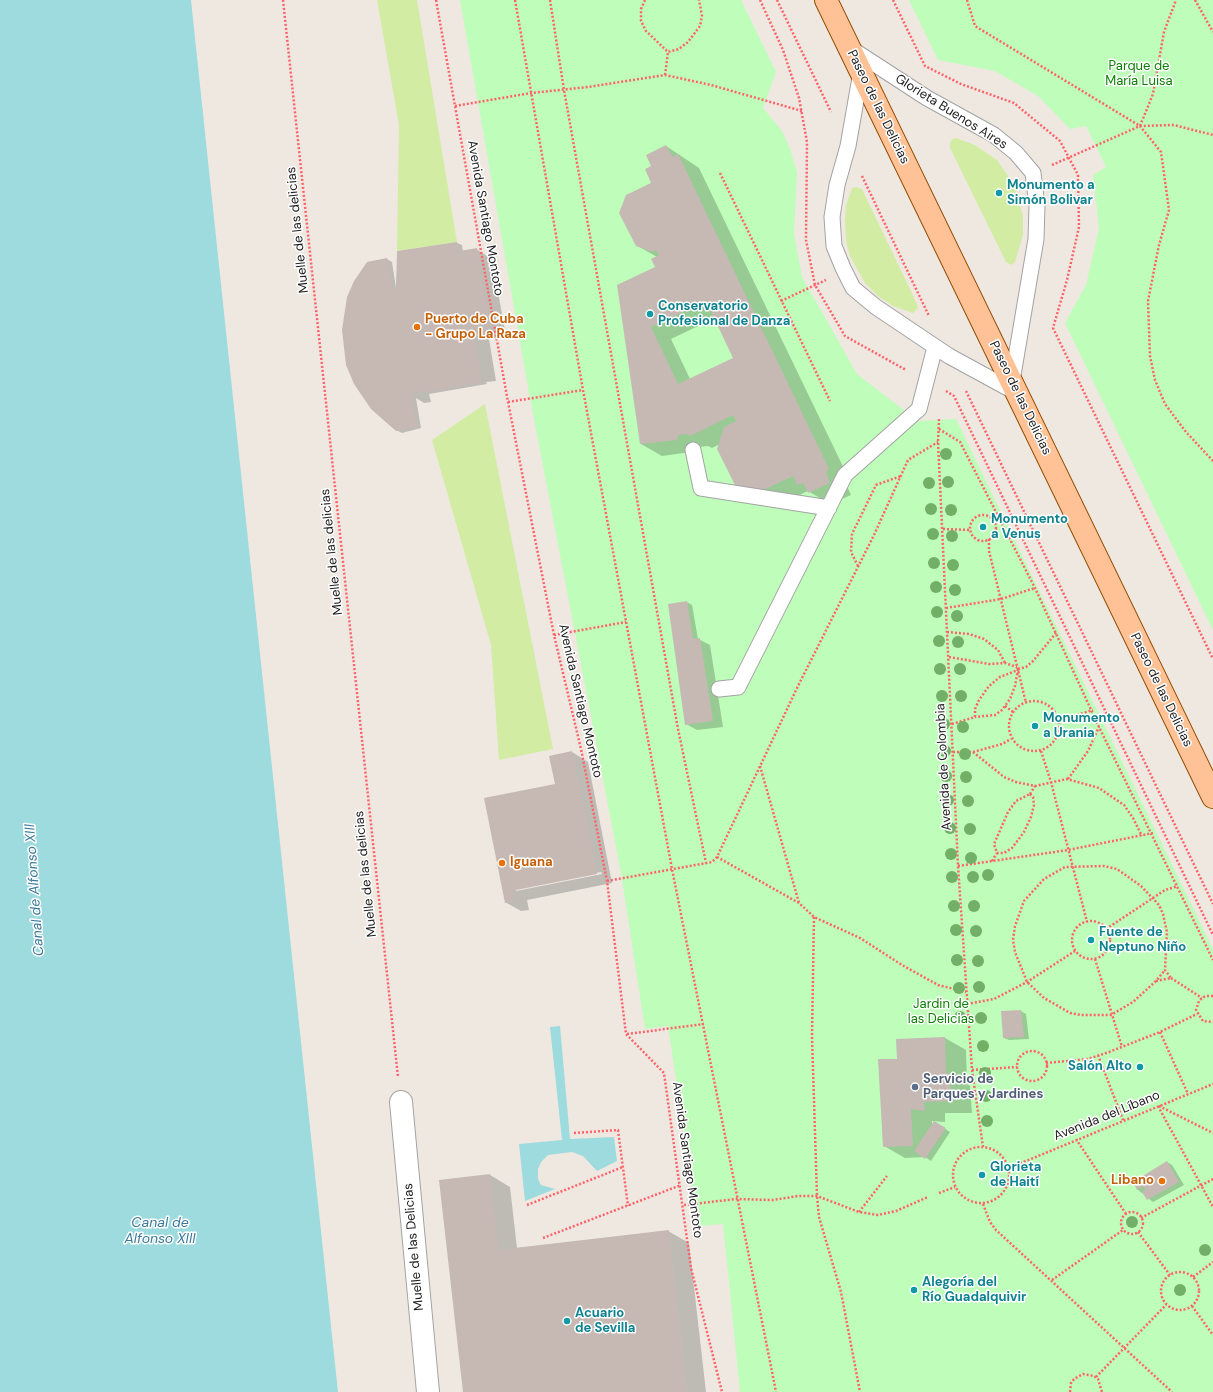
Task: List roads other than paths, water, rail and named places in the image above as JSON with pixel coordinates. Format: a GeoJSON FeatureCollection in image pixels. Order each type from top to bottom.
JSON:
{"type":"FeatureCollection","features":[{"type":"Feature","properties":{"kind":"main road","name":"Paseo de las Delicias"},"geometry":{"type":"LineString","coordinates":[[826,0],[1213,797]]}},
{"type":"Feature","properties":{"kind":"street","name":"Muelle de las Delicias"},"geometry":{"type":"LineString","coordinates":[[401,1102],[428,1392]]}},
{"type":"Feature","properties":{"kind":"lane","name":"Glorieta Buenos Aires"},"geometry":{"type":"LineString","coordinates":[[848,47],[927,98],[994,135],[1016,153],[1033,173],[1037,206],[1036,239],[1015,387]]}},
{"type":"Feature","properties":{"kind":"lane"},"geometry":{"type":"LineString","coordinates":[[861,72],[848,146],[838,185],[832,218],[834,246],[842,268],[853,288],[876,307],[935,347],[1015,387]]}},
{"type":"Feature","properties":{"kind":"lane"},"geometry":{"type":"LineString","coordinates":[[719,689],[738,687],[845,475],[919,409],[930,383],[935,347]]}},
{"type":"Feature","properties":{"kind":"lane"},"geometry":{"type":"LineString","coordinates":[[693,450],[701,488],[829,508]]}},
{"type":"Feature","properties":{"kind":"water","name":"Canal de Alfonso XIII"},"geometry":{"type":"Polygon","coordinates":[[[0,0],[191,0],[338,1392],[0,1392],[0,0]]]}},
{"type":"Feature","properties":{"kind":"water"},"geometry":{"type":"Polygon","coordinates":[[[560,1026],[570,1139],[614,1137],[617,1161],[597,1171],[583,1156],[572,1152],[548,1155],[541,1162],[538,1169],[538,1179],[541,1185],[555,1189],[525,1201],[519,1144],[562,1140],[550,1027],[560,1026]]]}},
{"type":"Feature","properties":{"kind":"place","name":"Monumento a Simón Bolivar"},"geometry":{"type":"Point","coordinates":[999,193]}},
{"type":"Feature","properties":{"kind":"place","name":"Conservatorio Profesional de Danza"},"geometry":{"type":"Point","coordinates":[650,314]}},
{"type":"Feature","properties":{"kind":"place","name":"Puerto de Cuba - Grupo La Raza"},"geometry":{"type":"Point","coordinates":[417,327]}},
{"type":"Feature","properties":{"kind":"place","name":"Monumento a Venus"},"geometry":{"type":"Point","coordinates":[983,527]}},
{"type":"Feature","properties":{"kind":"place","name":"Monumento a Urania"},"geometry":{"type":"Point","coordinates":[1035,726]}},
{"type":"Feature","properties":{"kind":"place","name":"Iguana"},"geometry":{"type":"Point","coordinates":[502,863]}},
{"type":"Feature","properties":{"kind":"place","name":"Fuente de Neptuno Niño"},"geometry":{"type":"Point","coordinates":[1091,940]}},
{"type":"Feature","properties":{"kind":"place","name":"Salón Alto"},"geometry":{"type":"Point","coordinates":[1140,1067]}},
{"type":"Feature","properties":{"kind":"place","name":"Servicio de Parques y Jardines"},"geometry":{"type":"Point","coordinates":[915,1087]}},
{"type":"Feature","properties":{"kind":"place","name":"Glorieta de Haití"},"geometry":{"type":"Point","coordinates":[982,1175]}},
{"type":"Feature","properties":{"kind":"place","name":"Libano"},"geometry":{"type":"Point","coordinates":[1162,1181]}},
{"type":"Feature","properties":{"kind":"place","name":"Alegoría del Río Guadalquivir"},"geometry":{"type":"Point","coordinates":[914,1290]}},
{"type":"Feature","properties":{"kind":"place","name":"Acuario de Sevilla"},"geometry":{"type":"Point","coordinates":[567,1321]}},
{"type":"Feature","properties":{"kind":"park label","name":"Parque de María Luisa"},"geometry":{"type":"Point","coordinates":[1139,74]}},
{"type":"Feature","properties":{"kind":"park label","name":"Jardin de las Delicias"},"geometry":{"type":"Point","coordinates":[941,1012]}}]}
